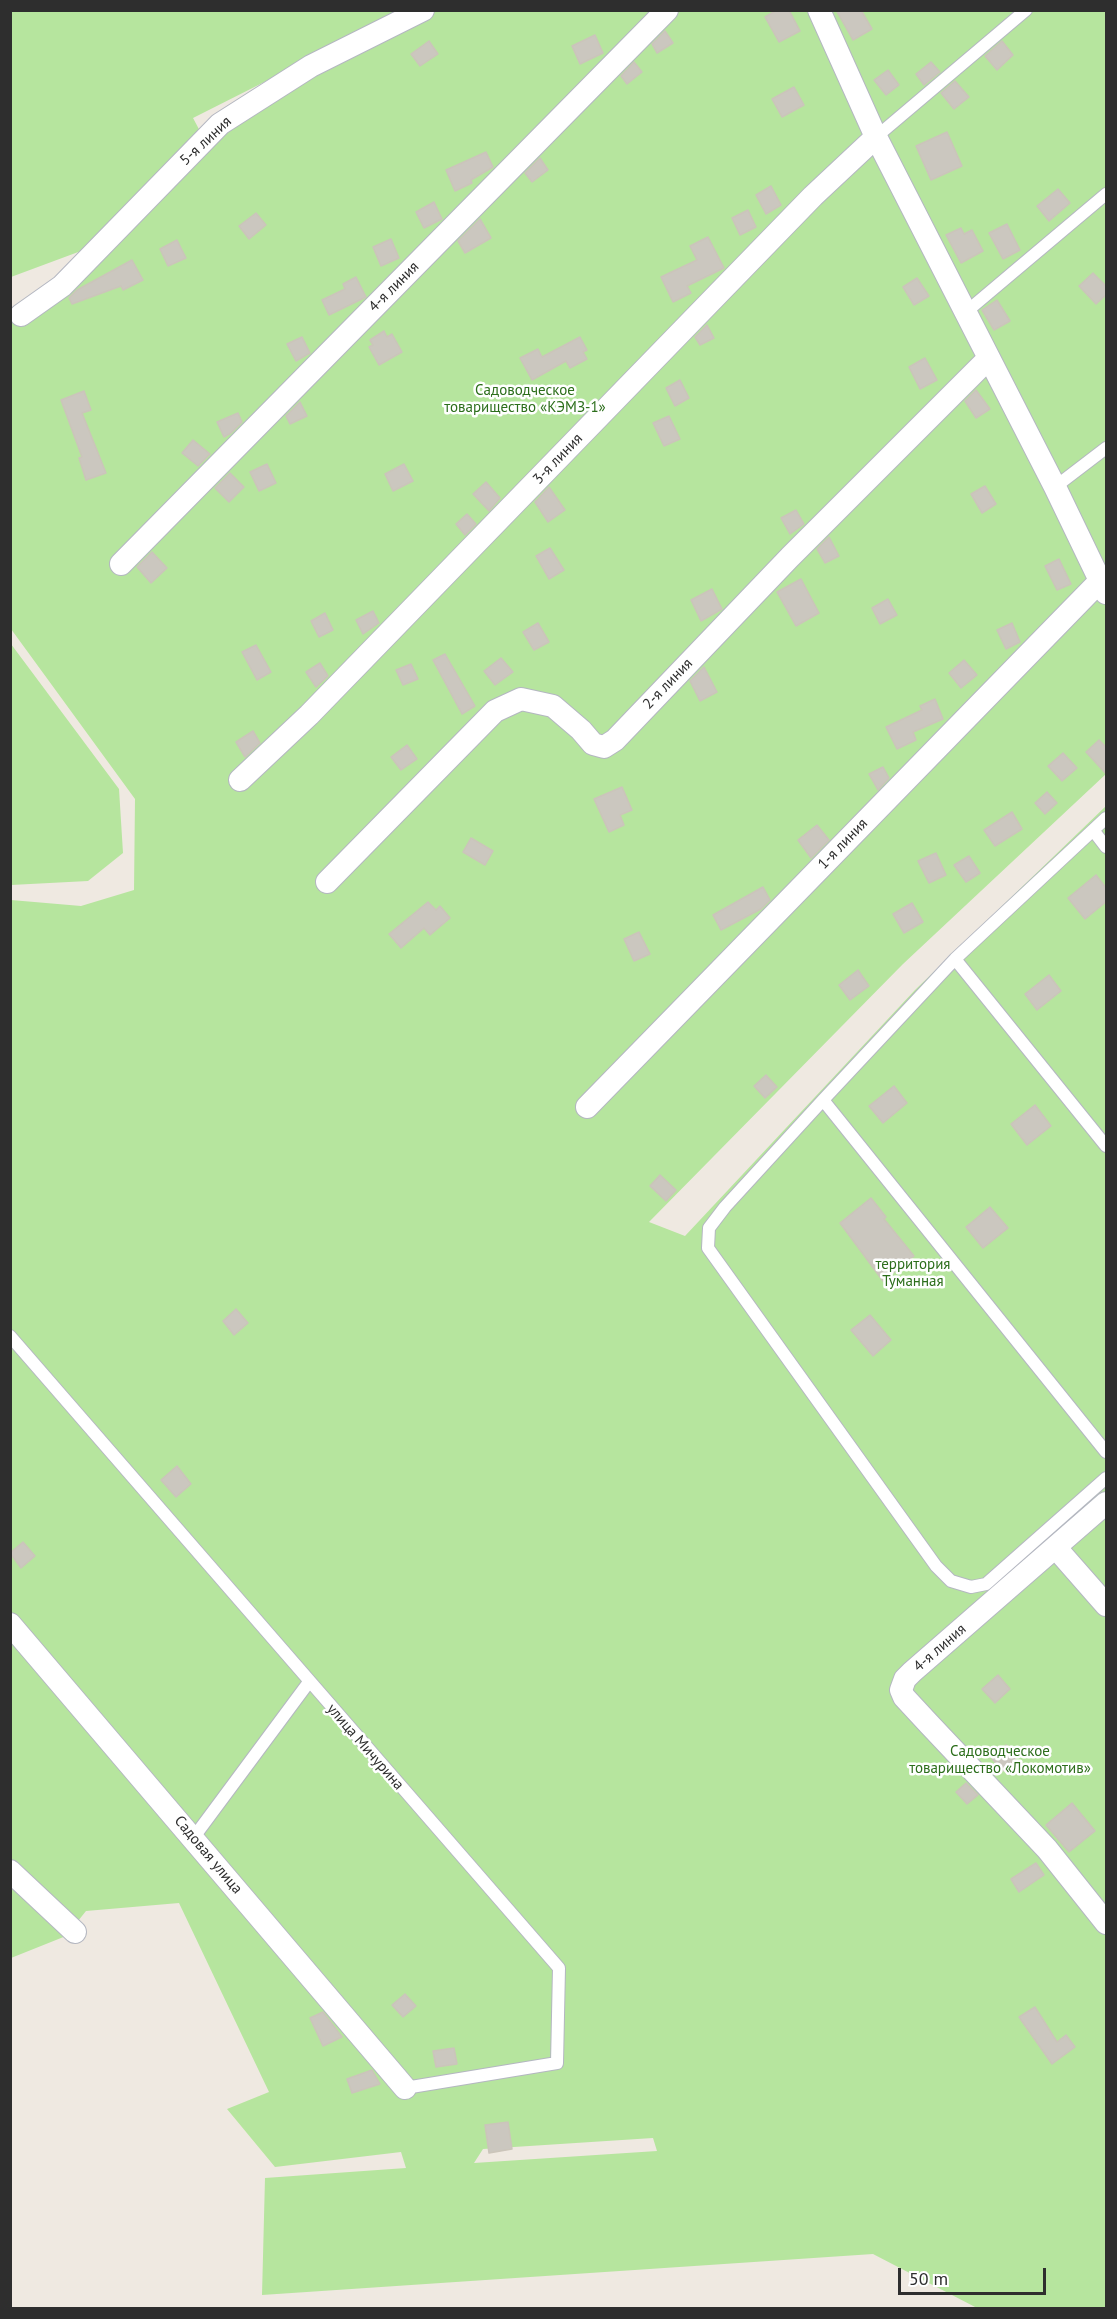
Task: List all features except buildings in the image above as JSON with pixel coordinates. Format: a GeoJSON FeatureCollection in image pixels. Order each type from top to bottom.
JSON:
{"type":"FeatureCollection","features":[{"type":"Feature","properties":{"kind":"street","name":"5-я линия"},"geometry":{"type":"LineString","coordinates":[[21,315],[62,286],[220,124],[311,66],[423,10]]}},
{"type":"Feature","properties":{"kind":"street","name":"4-я линия"},"geometry":{"type":"LineString","coordinates":[[121,564],[667,10]]}},
{"type":"Feature","properties":{"kind":"street"},"geometry":{"type":"LineString","coordinates":[[819,10],[876,137],[1055,487],[1103,588]]}},
{"type":"Feature","properties":{"kind":"street","name":"3-я линия"},"geometry":{"type":"LineString","coordinates":[[240,780],[309,715],[813,196],[876,137]]}},
{"type":"Feature","properties":{"kind":"street","name":"2-я линия"},"geometry":{"type":"LineString","coordinates":[[327,882],[495,711],[521,699],[554,706],[593,744],[604,747],[615,740],[790,557],[989,358]]}},
{"type":"Feature","properties":{"kind":"street","name":"1-я линия"},"geometry":{"type":"LineString","coordinates":[[586,1107],[1103,588]]}},
{"type":"Feature","properties":{"kind":"street"},"geometry":{"type":"LineString","coordinates":[[1107,1503],[1050,1540],[1107,1605]]}},
{"type":"Feature","properties":{"kind":"street","name":"4-я линия"},"geometry":{"type":"LineString","coordinates":[[1050,1540],[905,1679],[901,1690],[904,1697],[928,1724],[1047,1849],[1107,1923]]}},
{"type":"Feature","properties":{"kind":"street","name":"Садовая улица"},"geometry":{"type":"LineString","coordinates":[[10,1624],[194,1837],[405,2088]]}},
{"type":"Feature","properties":{"kind":"street"},"geometry":{"type":"LineString","coordinates":[[10,1871],[75,1932]]}},
{"type":"Feature","properties":{"kind":"lane"},"geometry":{"type":"LineString","coordinates":[[876,137],[1026,10]]}},
{"type":"Feature","properties":{"kind":"lane"},"geometry":{"type":"LineString","coordinates":[[966,312],[1107,194]]}},
{"type":"Feature","properties":{"kind":"lane"},"geometry":{"type":"LineString","coordinates":[[1055,487],[1107,448]]}},
{"type":"Feature","properties":{"kind":"lane"},"geometry":{"type":"LineString","coordinates":[[1107,818],[955,959],[823,1100],[725,1207],[709,1228],[708,1248],[936,1566],[951,1581],[971,1587],[986,1584],[1050,1540],[1107,1478]]}},
{"type":"Feature","properties":{"kind":"lane"},"geometry":{"type":"LineString","coordinates":[[1093,830],[1107,847]]}},
{"type":"Feature","properties":{"kind":"lane"},"geometry":{"type":"LineString","coordinates":[[955,959],[1107,1146]]}},
{"type":"Feature","properties":{"kind":"lane"},"geometry":{"type":"LineString","coordinates":[[823,1100],[1107,1452]]}},
{"type":"Feature","properties":{"kind":"lane","name":"улица Мичурина"},"geometry":{"type":"LineString","coordinates":[[10,1336],[559,1968],[557,2062],[405,2088]]}},
{"type":"Feature","properties":{"kind":"lane"},"geometry":{"type":"LineString","coordinates":[[194,1837],[309,1682]]}},
{"type":"Feature","properties":{"kind":"green space"},"geometry":{"type":"Polygon","coordinates":[[[11,11],[405,11],[193,118],[201,133],[89,248],[11,277],[11,11]]]}},
{"type":"Feature","properties":{"kind":"green space"},"geometry":{"type":"Polygon","coordinates":[[[434,11],[814,11],[1106,605],[1106,774],[903,964],[649,1222],[685,1236],[915,990],[1106,806],[1106,2308],[977,2308],[873,2254],[262,2295],[265,2178],[406,2168],[401,2152],[275,2167],[227,2109],[269,2092],[179,1903],[86,1911],[66,1936],[11,1958],[11,900],[81,906],[134,890],[135,799],[11,629],[10,305],[21,327],[57,303],[226,126],[434,11]],[[653,2138],[483,2149],[474,2163],[657,2151],[653,2138]]]}},
{"type":"Feature","properties":{"kind":"green space"},"geometry":{"type":"Polygon","coordinates":[[[827,11],[1019,11],[955,69],[877,127],[827,11]]]}},
{"type":"Feature","properties":{"kind":"green space"},"geometry":{"type":"Polygon","coordinates":[[[1033,11],[1106,11],[1106,580],[883,137],[1033,11]]]}},
{"type":"Feature","properties":{"kind":"green space"},"geometry":{"type":"Polygon","coordinates":[[[11,644],[119,789],[123,853],[88,881],[11,885],[11,644]]]}},
{"type":"Feature","properties":{"kind":"park label","name":"Садоводческое товарищество «КЭМЗ-1»"},"geometry":{"type":"Point","coordinates":[525,400]}},
{"type":"Feature","properties":{"kind":"park label","name":"территория Туманная"},"geometry":{"type":"Point","coordinates":[913,1274]}},
{"type":"Feature","properties":{"kind":"park label","name":"Садоводческое товарищество «Локомотив»"},"geometry":{"type":"Point","coordinates":[1000,1760]}}]}
